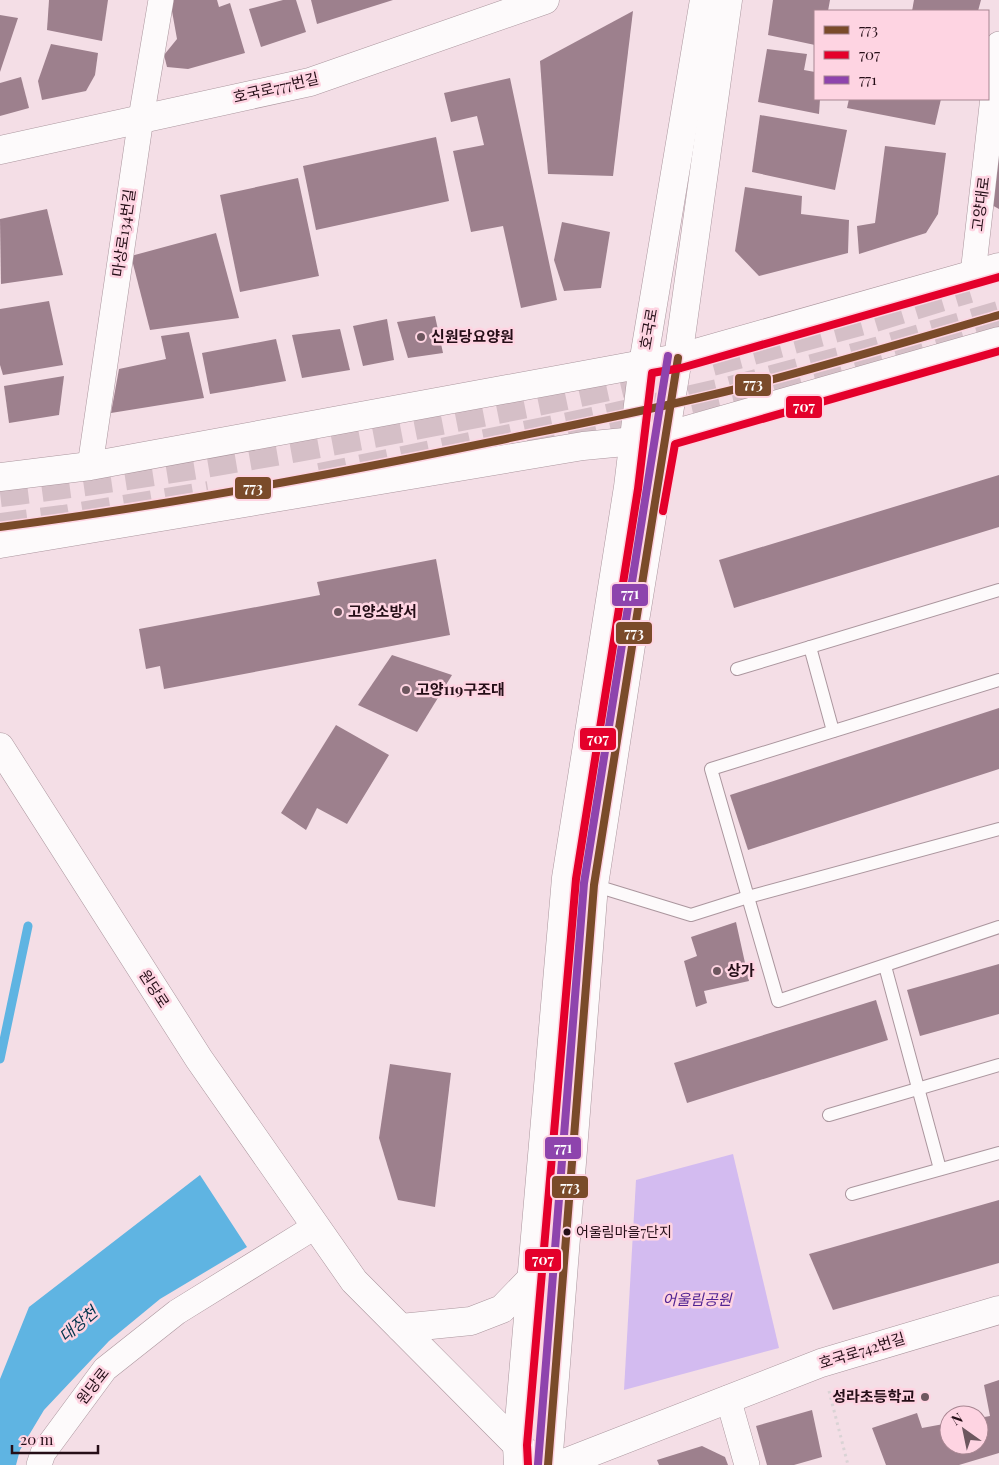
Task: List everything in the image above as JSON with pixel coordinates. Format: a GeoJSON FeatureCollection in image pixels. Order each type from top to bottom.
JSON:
{"type":"FeatureCollection","features":[{"type":"Feature","properties":{"kind":"main road","name":"호국로777번길"},"geometry":{"type":"LineString","coordinates":[[0,150],[310,82],[546,0]]}},
{"type":"Feature","properties":{"kind":"main road","name":"호국로"},"geometry":{"type":"LineString","coordinates":[[518,1455],[566,878],[635,441],[643,364],[704,0]]}},
{"type":"Feature","properties":{"kind":"main road"},"geometry":{"type":"LineString","coordinates":[[548,1465],[594,885],[657,480],[678,358],[728,0]]}},
{"type":"Feature","properties":{"kind":"main road"},"geometry":{"type":"LineString","coordinates":[[0,477],[90,466],[678,358],[999,266]]}},
{"type":"Feature","properties":{"kind":"main road"},"geometry":{"type":"LineString","coordinates":[[0,544],[583,446],[666,436],[999,340]]}},
{"type":"Feature","properties":{"kind":"main road"},"geometry":{"type":"LineString","coordinates":[[610,604],[619,596],[624,597],[626,600],[626,628],[631,645]]}},
{"type":"Feature","properties":{"kind":"main road","name":"원당로"},"geometry":{"type":"LineString","coordinates":[[2,760],[199,1059],[354,1281],[401,1328],[518,1455],[542,1465]]}},
{"type":"Feature","properties":{"kind":"main road"},"geometry":{"type":"LineString","coordinates":[[401,1328],[471,1320],[502,1309],[532,1278]]}},
{"type":"Feature","properties":{"kind":"main road","name":"호국로742번길"},"geometry":{"type":"LineString","coordinates":[[559,1465],[821,1363],[999,1310]]}},
{"type":"Feature","properties":{"kind":"street","name":"마상로134번길"},"geometry":{"type":"LineString","coordinates":[[90,466],[161,0]]}},
{"type":"Feature","properties":{"kind":"street","name":"고양대로"},"geometry":{"type":"LineString","coordinates":[[973,274],[999,44]]}},
{"type":"Feature","properties":{"kind":"street","name":"원당로"},"geometry":{"type":"LineString","coordinates":[[39,1465],[43,1453],[105,1369],[177,1312],[316,1226]]}},
{"type":"Feature","properties":{"kind":"street"},"geometry":{"type":"LineString","coordinates":[[728,1398],[747,1465]]}},
{"type":"Feature","properties":{"kind":"lane"},"geometry":{"type":"LineString","coordinates":[[737,669],[999,590]]}},
{"type":"Feature","properties":{"kind":"lane"},"geometry":{"type":"LineString","coordinates":[[810,647],[833,731]]}},
{"type":"Feature","properties":{"kind":"lane"},"geometry":{"type":"LineString","coordinates":[[999,680],[710,769],[778,1002],[999,927]]}},
{"type":"Feature","properties":{"kind":"lane"},"geometry":{"type":"LineString","coordinates":[[566,878],[691,914],[999,829]]}},
{"type":"Feature","properties":{"kind":"lane"},"geometry":{"type":"LineString","coordinates":[[885,966],[940,1169]]}},
{"type":"Feature","properties":{"kind":"lane"},"geometry":{"type":"LineString","coordinates":[[829,1115],[999,1065]]}},
{"type":"Feature","properties":{"kind":"lane"},"geometry":{"type":"LineString","coordinates":[[852,1194],[999,1153]]}},
{"type":"Feature","properties":{"kind":"path"},"geometry":{"type":"LineString","coordinates":[[828,1390],[848,1465]]}},
{"type":"Feature","properties":{"kind":"green space","name":"어울림공원"},"geometry":{"type":"Polygon","coordinates":[[[733,1154],[779,1348],[624,1390],[636,1180],[733,1154]]]}},
{"type":"Feature","properties":{"kind":"water","name":"대장천"},"geometry":{"type":"Polygon","coordinates":[[[200,1175],[247,1247],[160,1299],[109,1341],[44,1410],[20,1450],[16,1465],[0,1465],[0,1379],[29,1307],[200,1175]]]}},
{"type":"Feature","properties":{"kind":"building"},"geometry":{"type":"Polygon","coordinates":[[[49,0],[108,0],[102,41],[47,30],[49,0]]]}},
{"type":"Feature","properties":{"kind":"building"},"geometry":{"type":"Polygon","coordinates":[[[170,0],[217,0],[219,7],[230,3],[245,53],[188,69],[167,67],[164,55],[177,39],[170,0]]]}},
{"type":"Feature","properties":{"kind":"building"},"geometry":{"type":"Polygon","coordinates":[[[283,0],[296,0],[306,32],[261,47],[249,9],[283,0]]]}},
{"type":"Feature","properties":{"kind":"building"},"geometry":{"type":"Polygon","coordinates":[[[311,0],[393,0],[317,24],[311,0]]]}},
{"type":"Feature","properties":{"kind":"building"},"geometry":{"type":"Polygon","coordinates":[[[773,0],[830,0],[828,10],[814,10],[814,45],[768,35],[773,0]]]}},
{"type":"Feature","properties":{"kind":"building"},"geometry":{"type":"Polygon","coordinates":[[[914,0],[981,0],[978,10],[912,10],[914,0]]]}},
{"type":"Feature","properties":{"kind":"building"},"geometry":{"type":"Polygon","coordinates":[[[633,11],[613,176],[548,174],[540,61],[633,11]]]}},
{"type":"Feature","properties":{"kind":"building"},"geometry":{"type":"Polygon","coordinates":[[[0,15],[18,18],[0,72],[0,15]]]}},
{"type":"Feature","properties":{"kind":"building"},"geometry":{"type":"Polygon","coordinates":[[[51,44],[98,53],[95,75],[86,91],[42,100],[38,81],[51,44]]]}},
{"type":"Feature","properties":{"kind":"building"},"geometry":{"type":"Polygon","coordinates":[[[767,49],[807,54],[804,70],[814,72],[814,100],[820,100],[819,114],[758,102],[767,49]]]}},
{"type":"Feature","properties":{"kind":"building"},"geometry":{"type":"Polygon","coordinates":[[[21,77],[29,108],[0,116],[0,83],[21,77]]]}},
{"type":"Feature","properties":{"kind":"building"},"geometry":{"type":"Polygon","coordinates":[[[510,78],[557,300],[521,308],[503,226],[471,232],[453,151],[484,145],[477,116],[451,122],[444,93],[510,78]]]}},
{"type":"Feature","properties":{"kind":"building"},"geometry":{"type":"Polygon","coordinates":[[[849,100],[941,100],[935,125],[847,108],[849,100]]]}},
{"type":"Feature","properties":{"kind":"building"},"geometry":{"type":"Polygon","coordinates":[[[760,115],[847,130],[835,190],[752,172],[760,115]]]}},
{"type":"Feature","properties":{"kind":"building"},"geometry":{"type":"Polygon","coordinates":[[[436,137],[449,201],[316,230],[303,166],[436,137]]]}},
{"type":"Feature","properties":{"kind":"building"},"geometry":{"type":"Polygon","coordinates":[[[885,146],[946,153],[938,214],[926,233],[859,254],[857,226],[875,223],[885,146]]]}},
{"type":"Feature","properties":{"kind":"building"},"geometry":{"type":"Polygon","coordinates":[[[999,160],[999,209],[990,204],[999,160]]]}},
{"type":"Feature","properties":{"kind":"building"},"geometry":{"type":"Polygon","coordinates":[[[298,178],[319,276],[240,292],[220,195],[298,178]]]}},
{"type":"Feature","properties":{"kind":"building"},"geometry":{"type":"Polygon","coordinates":[[[745,187],[802,196],[801,214],[849,220],[848,253],[759,276],[735,251],[745,187]]]}},
{"type":"Feature","properties":{"kind":"building"},"geometry":{"type":"Polygon","coordinates":[[[47,209],[63,275],[1,284],[0,219],[47,209]]]}},
{"type":"Feature","properties":{"kind":"building"},"geometry":{"type":"Polygon","coordinates":[[[562,222],[610,232],[601,288],[564,291],[554,260],[562,222]]]}},
{"type":"Feature","properties":{"kind":"building"},"geometry":{"type":"Polygon","coordinates":[[[216,233],[239,318],[150,330],[131,256],[216,233]]]}},
{"type":"Feature","properties":{"kind":"building"},"geometry":{"type":"Polygon","coordinates":[[[49,301],[63,365],[3,375],[0,365],[0,309],[49,301]]]}},
{"type":"Feature","properties":{"kind":"building","name":"신원당요양원"},"geometry":{"type":"Polygon","coordinates":[[[435,316],[443,353],[408,358],[397,322],[435,316]]]}},
{"type":"Feature","properties":{"kind":"building"},"geometry":{"type":"Polygon","coordinates":[[[387,319],[394,360],[363,366],[353,326],[387,319]]]}},
{"type":"Feature","properties":{"kind":"building"},"geometry":{"type":"Polygon","coordinates":[[[340,329],[350,370],[302,378],[292,335],[340,329]]]}},
{"type":"Feature","properties":{"kind":"building"},"geometry":{"type":"Polygon","coordinates":[[[189,332],[204,398],[111,413],[119,369],[166,359],[161,336],[189,332]]]}},
{"type":"Feature","properties":{"kind":"building"},"geometry":{"type":"Polygon","coordinates":[[[276,339],[286,381],[210,394],[202,353],[276,339]]]}},
{"type":"Feature","properties":{"kind":"building"},"geometry":{"type":"Polygon","coordinates":[[[64,376],[59,415],[9,423],[4,386],[64,376]]]}},
{"type":"Feature","properties":{"kind":"building"},"geometry":{"type":"Polygon","coordinates":[[[999,475],[999,527],[734,608],[719,560],[999,475]]]}},
{"type":"Feature","properties":{"kind":"building","name":"고양소방서"},"geometry":{"type":"Polygon","coordinates":[[[436,559],[450,635],[164,689],[160,666],[146,669],[139,629],[320,595],[317,582],[436,559]]]}},
{"type":"Feature","properties":{"kind":"building","name":"고양119구조대"},"geometry":{"type":"Polygon","coordinates":[[[392,655],[452,675],[417,732],[358,705],[392,655]]]}},
{"type":"Feature","properties":{"kind":"building"},"geometry":{"type":"Polygon","coordinates":[[[999,708],[999,769],[748,850],[730,795],[999,708]]]}},
{"type":"Feature","properties":{"kind":"building"},"geometry":{"type":"Polygon","coordinates":[[[336,725],[389,755],[347,824],[317,808],[306,830],[281,813],[336,725]]]}},
{"type":"Feature","properties":{"kind":"building","name":"상가"},"geometry":{"type":"Polygon","coordinates":[[[736,922],[749,981],[704,991],[707,1003],[696,1007],[684,961],[697,956],[691,937],[736,922]]]}},
{"type":"Feature","properties":{"kind":"building"},"geometry":{"type":"Polygon","coordinates":[[[999,964],[999,1014],[920,1036],[907,990],[999,964]]]}},
{"type":"Feature","properties":{"kind":"building"},"geometry":{"type":"Polygon","coordinates":[[[876,1000],[888,1040],[687,1103],[674,1063],[876,1000]]]}},
{"type":"Feature","properties":{"kind":"building"},"geometry":{"type":"Polygon","coordinates":[[[390,1064],[451,1073],[435,1207],[398,1200],[379,1138],[390,1064]]]}},
{"type":"Feature","properties":{"kind":"building"},"geometry":{"type":"Polygon","coordinates":[[[999,1200],[999,1263],[833,1310],[809,1254],[999,1200]]]}},
{"type":"Feature","properties":{"kind":"building"},"geometry":{"type":"Polygon","coordinates":[[[999,1380],[999,1453],[959,1465],[886,1465],[872,1428],[917,1413],[922,1428],[939,1425],[939,1455],[989,1455],[990,1416],[984,1385],[999,1380]]]}},
{"type":"Feature","properties":{"kind":"building"},"geometry":{"type":"Polygon","coordinates":[[[812,1410],[822,1457],[794,1465],[767,1465],[756,1426],[812,1410]]]}},
{"type":"Feature","properties":{"kind":"building"},"geometry":{"type":"Polygon","coordinates":[[[702,1446],[725,1457],[728,1465],[659,1465],[657,1460],[702,1446]]]}},
{"type":"Feature","properties":{"kind":"waterway"},"geometry":{"type":"LineString","coordinates":[[0,1059],[28,926]]}},
{"type":"Feature","properties":{"kind":"tunnel"},"geometry":{"type":"LineString","coordinates":[[712,362],[871,319],[969,289]]}},
{"type":"Feature","properties":{"kind":"tunnel"},"geometry":{"type":"LineString","coordinates":[[320,477],[603,419],[731,390],[873,352],[999,315]]}},
{"type":"Feature","properties":{"kind":"tunnel"},"geometry":{"type":"LineString","coordinates":[[0,493],[162,471],[323,443],[547,400],[663,374]]}},
{"type":"Feature","properties":{"kind":"tunnel"},"geometry":{"type":"LineString","coordinates":[[0,527],[63,519],[209,495]]}},
{"type":"Feature","properties":{"kind":"transit line","name":"707"},"geometry":{"type":"LineString","coordinates":[[528,1465],[527,1445],[576,879],[638,489],[652,373],[681,368],[999,277]]}},
{"type":"Feature","properties":{"kind":"transit line","name":"773"},"geometry":{"type":"LineString","coordinates":[[0,527],[244,490],[609,418],[766,381],[999,315]]}},
{"type":"Feature","properties":{"kind":"transit line","name":"707"},"geometry":{"type":"LineString","coordinates":[[663,511],[675,444],[999,351]]}},
{"type":"Feature","properties":{"kind":"transit line","name":"771"},"geometry":{"type":"LineString","coordinates":[[538,1464],[584,883],[668,356]]}},
{"type":"Feature","properties":{"kind":"transit line","name":"773"},"geometry":{"type":"LineString","coordinates":[[548,1465],[594,885],[678,358]]}},
{"type":"Feature","properties":{"kind":"place","name":"신원당요양원"},"geometry":{"type":"Point","coordinates":[421,337]}},
{"type":"Feature","properties":{"kind":"place","name":"고양소방서"},"geometry":{"type":"Point","coordinates":[338,612]}},
{"type":"Feature","properties":{"kind":"place","name":"고양119구조대"},"geometry":{"type":"Point","coordinates":[406,690]}},
{"type":"Feature","properties":{"kind":"place","name":"상가"},"geometry":{"type":"Point","coordinates":[717,971]}},
{"type":"Feature","properties":{"kind":"place","name":"어울림마을7단지"},"geometry":{"type":"Point","coordinates":[567,1232]}},
{"type":"Feature","properties":{"kind":"place","name":"성라초등학교"},"geometry":{"type":"Point","coordinates":[925,1397]}}]}
